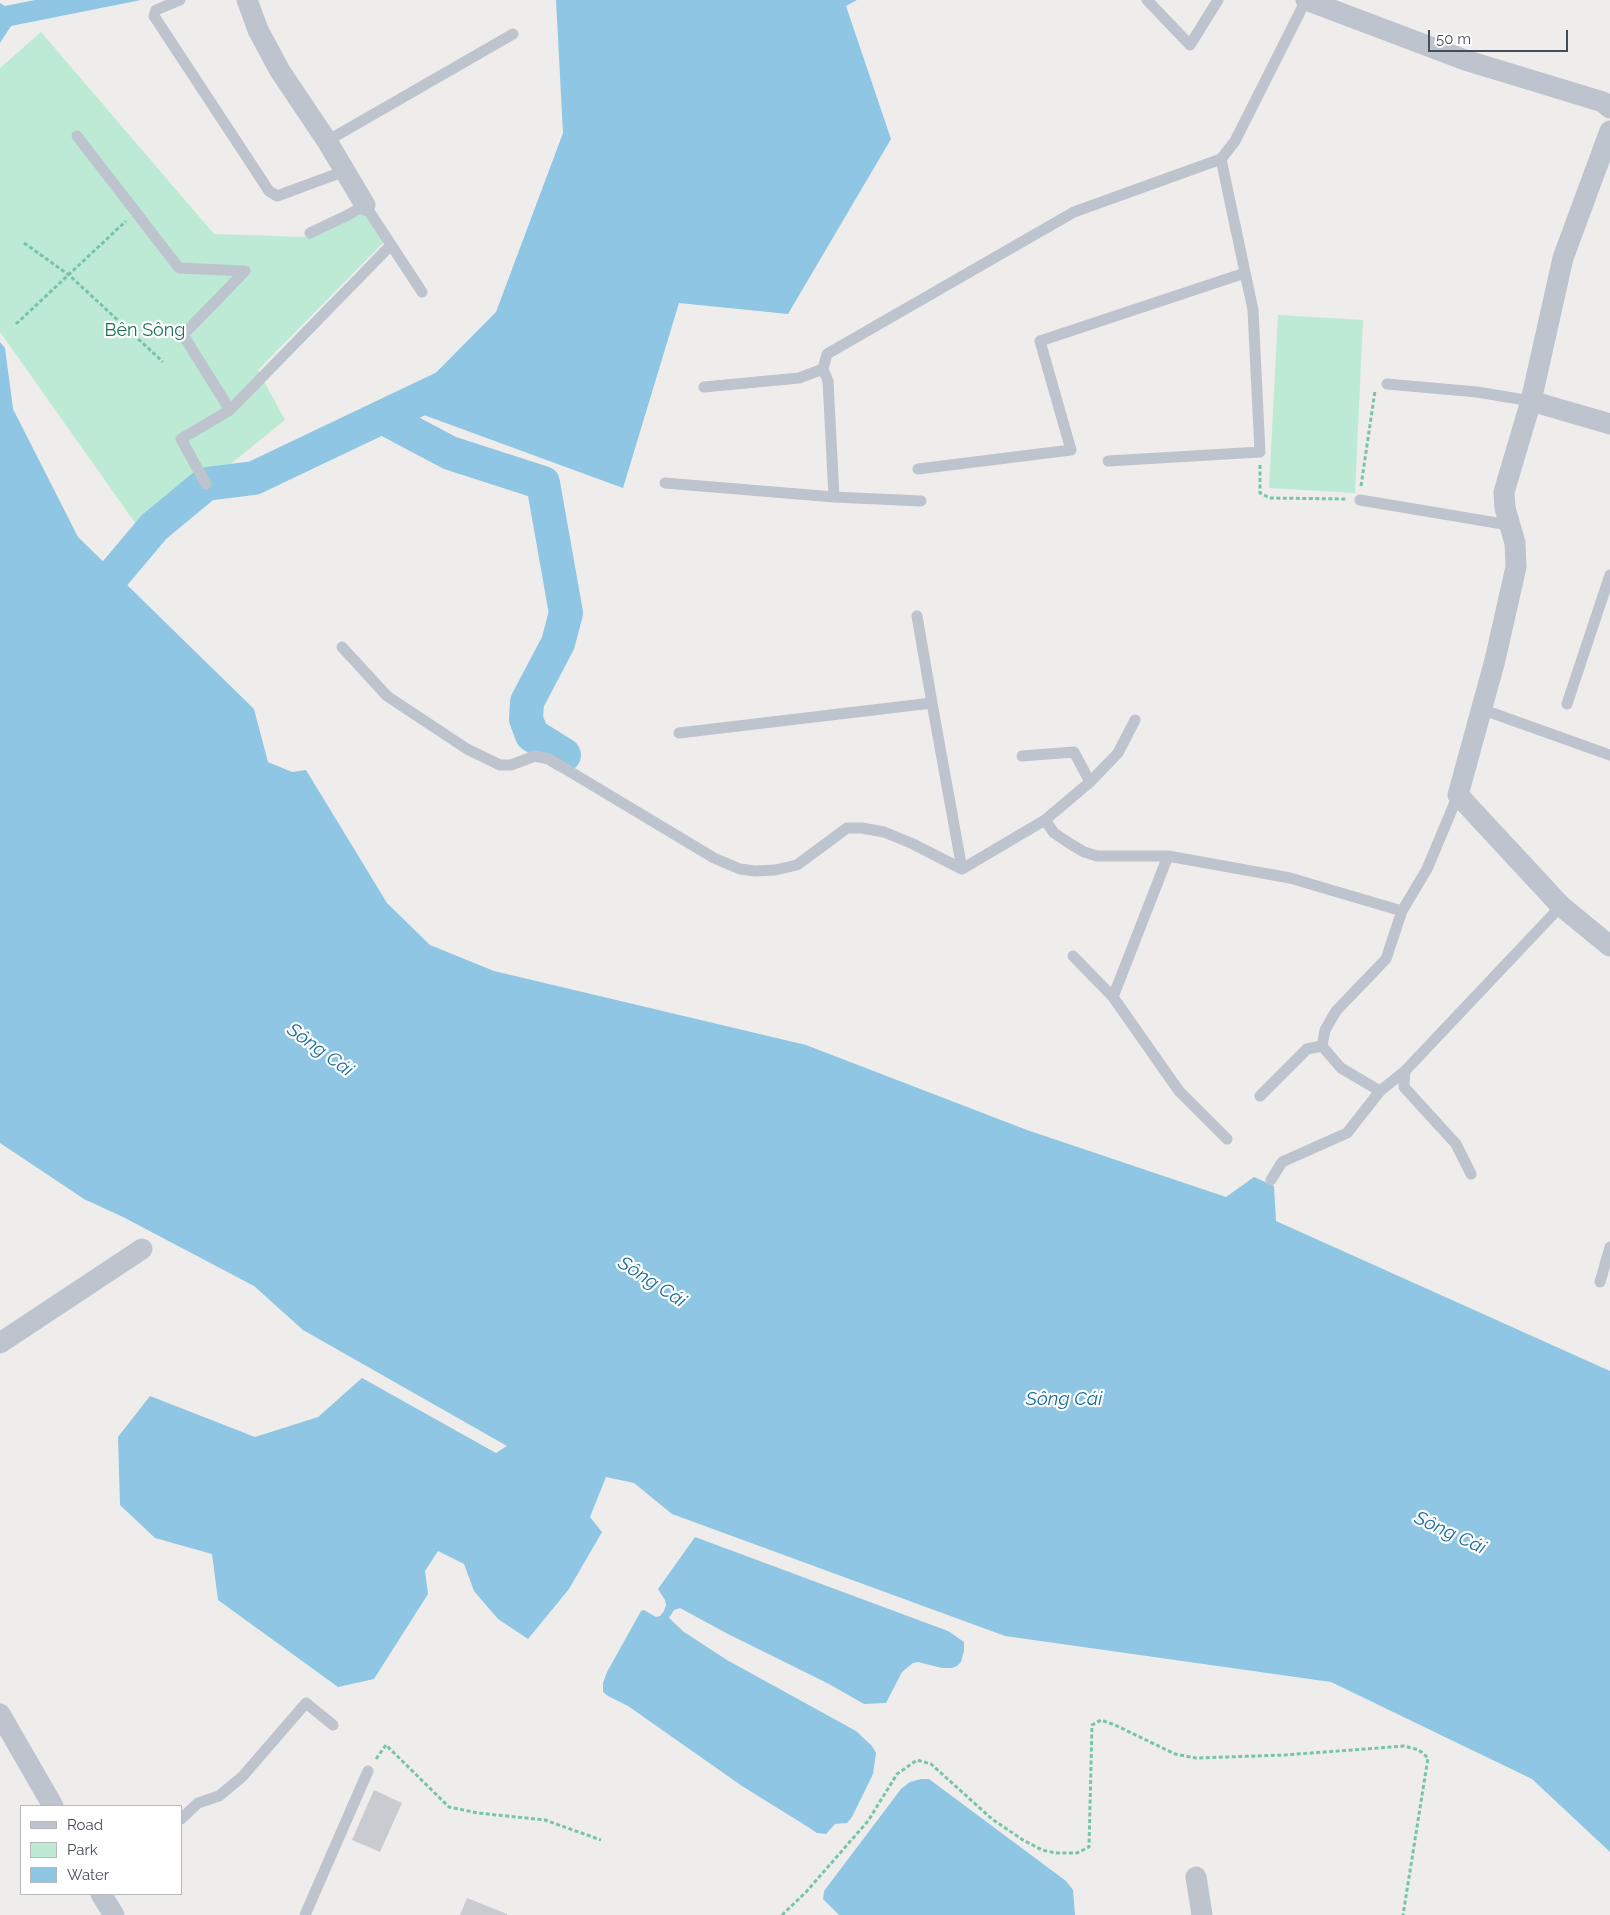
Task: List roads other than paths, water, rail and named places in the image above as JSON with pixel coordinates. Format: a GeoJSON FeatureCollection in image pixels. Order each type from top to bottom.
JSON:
{"type":"FeatureCollection","features":[{"type":"Feature","properties":{"kind":"street"},"geometry":{"type":"LineString","coordinates":[[246,0],[258,30],[280,71],[327,141],[365,205]]}},
{"type":"Feature","properties":{"kind":"street"},"geometry":{"type":"LineString","coordinates":[[1306,0],[1465,60],[1603,102],[1610,108]]}},
{"type":"Feature","properties":{"kind":"street"},"geometry":{"type":"LineString","coordinates":[[1610,131],[1563,258],[1531,401],[1504,492],[1504,508],[1515,543],[1516,566],[1458,796],[1560,906],[1610,946]]}},
{"type":"Feature","properties":{"kind":"street"},"geometry":{"type":"LineString","coordinates":[[1531,401],[1610,424]]}},
{"type":"Feature","properties":{"kind":"street"},"geometry":{"type":"LineString","coordinates":[[0,1343],[142,1249]]}},
{"type":"Feature","properties":{"kind":"street"},"geometry":{"type":"LineString","coordinates":[[0,1714],[51,1805]]}},
{"type":"Feature","properties":{"kind":"street"},"geometry":{"type":"LineString","coordinates":[[1196,1877],[1202,1915]]}},
{"type":"Feature","properties":{"kind":"street"},"geometry":{"type":"LineString","coordinates":[[102,1895],[114,1915]]}},
{"type":"Feature","properties":{"kind":"lane"},"geometry":{"type":"LineString","coordinates":[[180,0],[156,10],[154,16],[268,192],[277,196],[345,172]]}},
{"type":"Feature","properties":{"kind":"lane"},"geometry":{"type":"LineString","coordinates":[[1147,0],[1190,45],[1218,0]]}},
{"type":"Feature","properties":{"kind":"lane"},"geometry":{"type":"LineString","coordinates":[[834,497],[828,381],[823,370],[827,354],[1074,212],[1222,159],[1235,141],[1306,0]]}},
{"type":"Feature","properties":{"kind":"lane"},"geometry":{"type":"LineString","coordinates":[[327,141],[513,34]]}},
{"type":"Feature","properties":{"kind":"lane"},"geometry":{"type":"LineString","coordinates":[[77,136],[178,268],[246,271],[183,335],[230,410]]}},
{"type":"Feature","properties":{"kind":"lane"},"geometry":{"type":"LineString","coordinates":[[1108,461],[1260,452],[1253,310],[1222,159]]}},
{"type":"Feature","properties":{"kind":"lane"},"geometry":{"type":"LineString","coordinates":[[310,232],[365,205],[422,292]]}},
{"type":"Feature","properties":{"kind":"lane"},"geometry":{"type":"LineString","coordinates":[[206,484],[181,439],[230,410],[391,245]]}},
{"type":"Feature","properties":{"kind":"lane"},"geometry":{"type":"LineString","coordinates":[[918,470],[1072,450],[1040,341],[1246,273]]}},
{"type":"Feature","properties":{"kind":"lane"},"geometry":{"type":"LineString","coordinates":[[704,387],[799,378],[823,370]]}},
{"type":"Feature","properties":{"kind":"lane"},"geometry":{"type":"LineString","coordinates":[[1387,384],[1477,392],[1531,401]]}},
{"type":"Feature","properties":{"kind":"lane"},"geometry":{"type":"LineString","coordinates":[[665,483],[834,497],[921,501]]}},
{"type":"Feature","properties":{"kind":"lane"},"geometry":{"type":"LineString","coordinates":[[1360,500],[1509,525]]}},
{"type":"Feature","properties":{"kind":"lane"},"geometry":{"type":"LineString","coordinates":[[1567,704],[1610,575]]}},
{"type":"Feature","properties":{"kind":"lane"},"geometry":{"type":"LineString","coordinates":[[917,616],[962,869]]}},
{"type":"Feature","properties":{"kind":"lane"},"geometry":{"type":"LineString","coordinates":[[342,647],[387,696],[467,749],[500,765],[511,765],[535,756],[549,759],[714,858],[740,869],[755,871],[775,870],[796,865],[847,828],[862,828],[884,832],[911,843],[962,869]]}},
{"type":"Feature","properties":{"kind":"lane"},"geometry":{"type":"LineString","coordinates":[[680,733],[932,703]]}},
{"type":"Feature","properties":{"kind":"lane"},"geometry":{"type":"LineString","coordinates":[[1481,709],[1610,755]]}},
{"type":"Feature","properties":{"kind":"lane"},"geometry":{"type":"LineString","coordinates":[[962,869],[1044,820],[1090,782],[1118,753],[1135,720]]}},
{"type":"Feature","properties":{"kind":"lane"},"geometry":{"type":"LineString","coordinates":[[1022,756],[1074,752],[1090,782]]}},
{"type":"Feature","properties":{"kind":"lane"},"geometry":{"type":"LineString","coordinates":[[1322,1046],[1325,1030],[1336,1011],[1386,960],[1402,911],[1427,869],[1458,796]]}},
{"type":"Feature","properties":{"kind":"lane"},"geometry":{"type":"LineString","coordinates":[[1044,820],[1054,833],[1069,844],[1097,856],[1168,856],[1290,878],[1402,911]]}},
{"type":"Feature","properties":{"kind":"lane"},"geometry":{"type":"LineString","coordinates":[[1113,997],[1168,856]]}},
{"type":"Feature","properties":{"kind":"lane"},"geometry":{"type":"LineString","coordinates":[[1271,1180],[1282,1162],[1347,1133],[1380,1091],[1405,1071],[1560,906]]}},
{"type":"Feature","properties":{"kind":"lane"},"geometry":{"type":"LineString","coordinates":[[1073,956],[1113,997],[1179,1091],[1227,1139]]}},
{"type":"Feature","properties":{"kind":"lane"},"geometry":{"type":"LineString","coordinates":[[1322,1046],[1341,1068],[1380,1091]]}},
{"type":"Feature","properties":{"kind":"lane"},"geometry":{"type":"LineString","coordinates":[[1260,1096],[1307,1049],[1322,1046]]}},
{"type":"Feature","properties":{"kind":"lane"},"geometry":{"type":"LineString","coordinates":[[1405,1071],[1404,1087],[1456,1144],[1471,1174]]}},
{"type":"Feature","properties":{"kind":"lane"},"geometry":{"type":"LineString","coordinates":[[1600,1282],[1610,1247]]}},
{"type":"Feature","properties":{"kind":"lane"},"geometry":{"type":"LineString","coordinates":[[182,1818],[198,1803],[219,1796],[242,1777],[306,1703],[333,1724]]}},
{"type":"Feature","properties":{"kind":"lane"},"geometry":{"type":"LineString","coordinates":[[305,1915],[368,1771]]}},
{"type":"Feature","properties":{"kind":"water"},"geometry":{"type":"Polygon","coordinates":[[[35,0],[141,0],[11,26],[0,43],[0,3],[5,6],[35,0]]]}},
{"type":"Feature","properties":{"kind":"water"},"geometry":{"type":"Polygon","coordinates":[[[556,0],[857,0],[846,6],[891,139],[788,314],[679,303],[623,488],[402,407],[496,312],[563,133],[556,0]]]}},
{"type":"Feature","properties":{"kind":"water","name":"Sông Cái"},"geometry":{"type":"Polygon","coordinates":[[[0,342],[5,348],[13,409],[78,537],[254,709],[268,762],[292,772],[306,770],[387,903],[430,945],[494,971],[806,1045],[1027,1130],[1226,1197],[1254,1177],[1274,1186],[1276,1221],[1610,1371],[1610,1852],[1532,1779],[1331,1682],[1005,1636],[672,1514],[634,1483],[606,1477],[590,1517],[602,1532],[569,1589],[528,1639],[498,1619],[474,1591],[464,1564],[438,1551],[425,1571],[428,1594],[374,1679],[338,1687],[218,1600],[212,1554],[155,1538],[120,1505],[118,1437],[150,1396],[255,1437],[318,1417],[362,1378],[496,1453],[507,1446],[303,1330],[254,1286],[123,1217],[84,1199],[0,1143],[0,342]]]}},
{"type":"Feature","properties":{"kind":"water"},"geometry":{"type":"Polygon","coordinates":[[[695,1537],[948,1631],[964,1642],[961,1662],[957,1666],[942,1668],[918,1662],[913,1663],[902,1672],[886,1703],[864,1704],[829,1684],[680,1608],[674,1610],[669,1618],[684,1632],[727,1660],[856,1731],[872,1746],[876,1753],[873,1774],[852,1817],[847,1823],[835,1824],[826,1834],[817,1833],[742,1786],[628,1706],[603,1692],[603,1683],[607,1672],[641,1611],[644,1610],[656,1617],[660,1616],[664,1611],[665,1600],[658,1589],[695,1537]]]}},
{"type":"Feature","properties":{"kind":"water"},"geometry":{"type":"Polygon","coordinates":[[[929,1779],[1066,1881],[1073,1890],[1075,1915],[839,1915],[823,1899],[824,1891],[901,1789],[910,1782],[929,1779]]]}},
{"type":"Feature","properties":{"kind":"waterway"},"geometry":{"type":"LineString","coordinates":[[85,609],[154,527],[206,484],[254,478],[443,388]]}},
{"type":"Feature","properties":{"kind":"waterway"},"geometry":{"type":"LineString","coordinates":[[382,417],[450,453],[543,483],[566,613],[558,643],[527,702],[526,719],[532,735],[564,755]]}},
{"type":"Feature","properties":{"kind":"park label","name":"Bên Sông"},"geometry":{"type":"Point","coordinates":[145,331]}}]}
